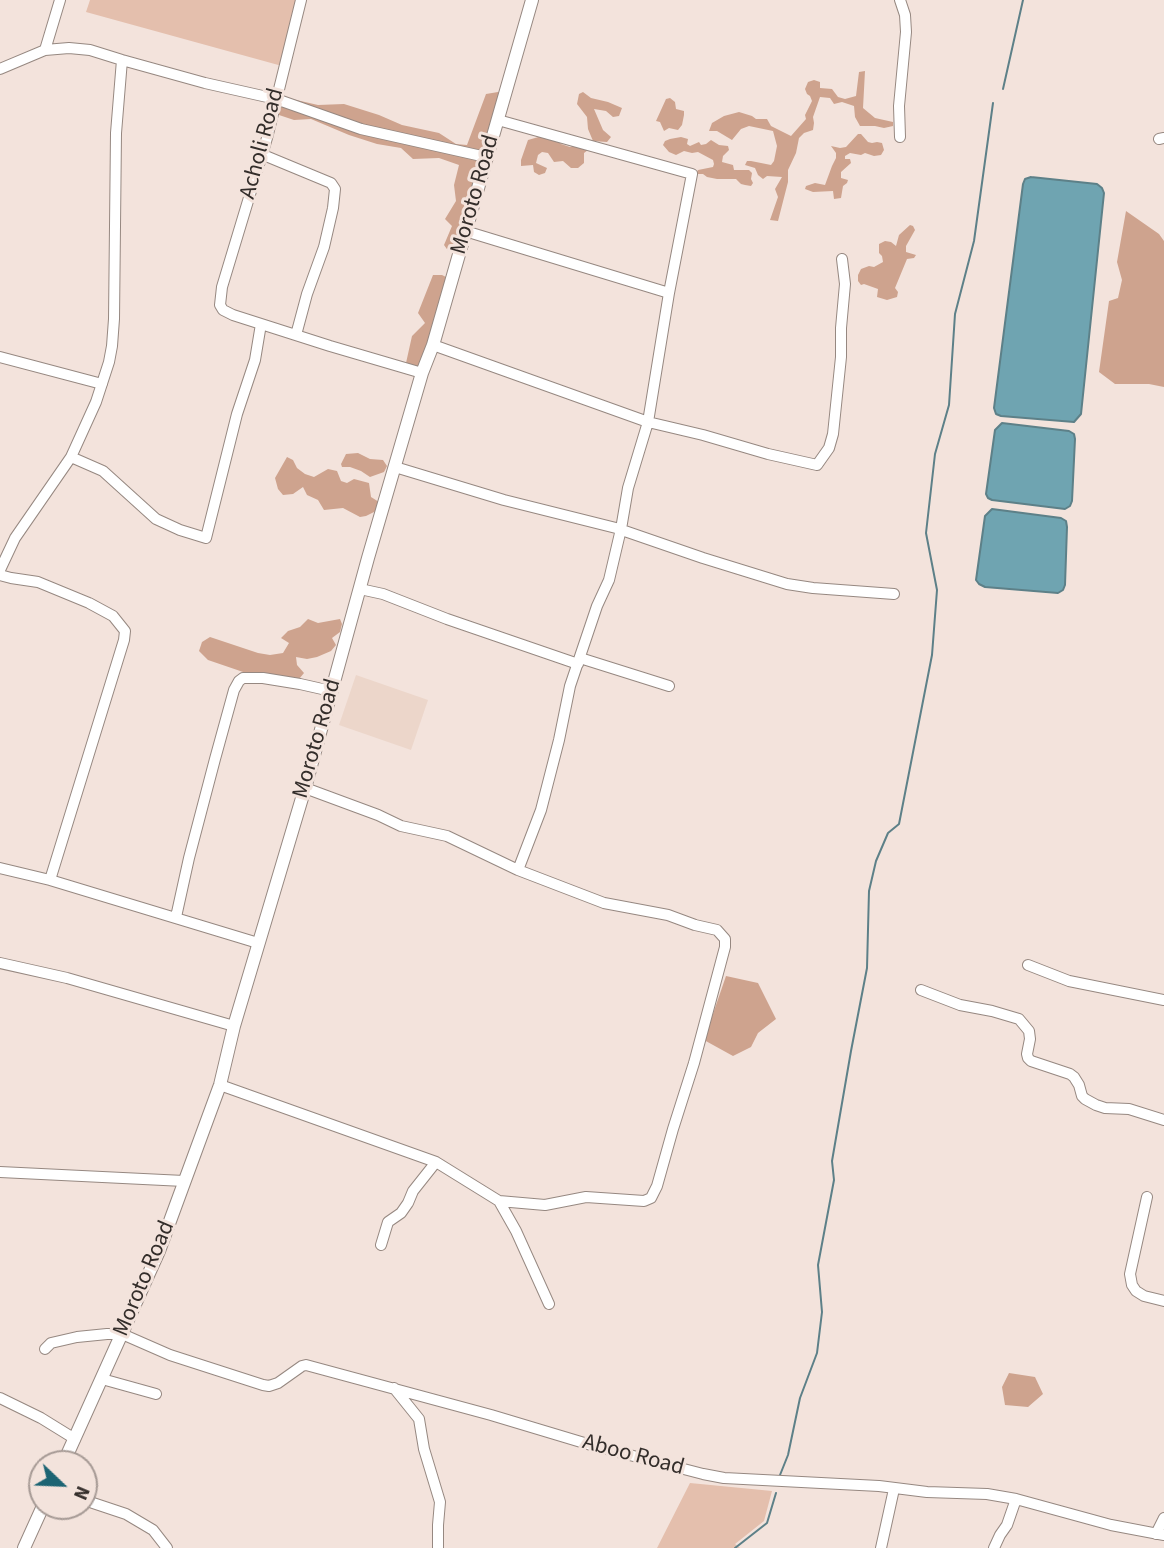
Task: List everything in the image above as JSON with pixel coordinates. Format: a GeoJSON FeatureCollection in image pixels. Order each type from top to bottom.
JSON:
{"type":"FeatureCollection","features":[{"type":"Feature","properties":{"kind":"main road","name":"Moroto Road"},"geometry":{"type":"LineString","coordinates":[[70,1450],[159,1251],[220,1084],[234,1026],[531,0]]}},
{"type":"Feature","properties":{"kind":"main road"},"geometry":{"type":"LineString","coordinates":[[24,1548],[37,1520]]}},
{"type":"Feature","properties":{"kind":"street"},"geometry":{"type":"LineString","coordinates":[[45,50],[60,0]]}},
{"type":"Feature","properties":{"kind":"street","name":"Acholi Road"},"geometry":{"type":"LineString","coordinates":[[261,324],[223,310],[220,305],[222,287],[267,138],[301,0]]}},
{"type":"Feature","properties":{"kind":"street"},"geometry":{"type":"LineString","coordinates":[[900,0],[905,15],[906,32],[900,137]]}},
{"type":"Feature","properties":{"kind":"street"},"geometry":{"type":"LineString","coordinates":[[0,69],[45,50],[90,50],[205,83],[276,99],[361,129],[486,157]]}},
{"type":"Feature","properties":{"kind":"street"},"geometry":{"type":"LineString","coordinates":[[50,880],[125,631],[113,616],[89,603],[38,582],[11,578],[0,572],[15,538],[71,457],[102,384],[111,354],[114,319],[116,133],[122,60]]}},
{"type":"Feature","properties":{"kind":"street"},"geometry":{"type":"LineString","coordinates":[[498,120],[692,174],[648,422],[628,488],[609,580],[597,606],[570,686],[541,810],[518,870]]}},
{"type":"Feature","properties":{"kind":"street"},"geometry":{"type":"LineString","coordinates":[[261,154],[331,183],[335,189],[324,247],[296,335]]}},
{"type":"Feature","properties":{"kind":"street"},"geometry":{"type":"LineString","coordinates":[[464,231],[669,293]]}},
{"type":"Feature","properties":{"kind":"street"},"geometry":{"type":"LineString","coordinates":[[433,345],[648,422],[777,457],[818,464],[829,448],[833,434],[845,285],[842,258]]}},
{"type":"Feature","properties":{"kind":"street"},"geometry":{"type":"LineString","coordinates":[[71,457],[103,471],[156,519],[206,538],[237,414],[255,360],[261,324],[422,373]]}},
{"type":"Feature","properties":{"kind":"street"},"geometry":{"type":"LineString","coordinates":[[0,357],[102,384]]}},
{"type":"Feature","properties":{"kind":"street"},"geometry":{"type":"LineString","coordinates":[[395,467],[505,500],[621,529],[786,584],[894,594]]}},
{"type":"Feature","properties":{"kind":"street"},"geometry":{"type":"LineString","coordinates":[[360,589],[383,594],[447,619],[579,661],[669,686]]}},
{"type":"Feature","properties":{"kind":"street"},"geometry":{"type":"LineString","coordinates":[[176,917],[215,759],[234,690],[239,681],[243,678],[263,678],[331,691]]}},
{"type":"Feature","properties":{"kind":"street"},"geometry":{"type":"LineString","coordinates":[[220,1084],[436,1162],[499,1201],[545,1205],[586,1197],[644,1201],[650,1198],[657,1186],[694,1063],[725,947],[725,939],[721,933],[668,915],[604,903],[518,870],[447,836],[401,826],[305,788]]}},
{"type":"Feature","properties":{"kind":"street"},"geometry":{"type":"LineString","coordinates":[[0,868],[50,880],[258,943]]}},
{"type":"Feature","properties":{"kind":"street"},"geometry":{"type":"LineString","coordinates":[[0,963],[67,978],[234,1026]]}},
{"type":"Feature","properties":{"kind":"street"},"geometry":{"type":"LineString","coordinates":[[1028,965],[1069,981],[1164,1000]]}},
{"type":"Feature","properties":{"kind":"street"},"geometry":{"type":"LineString","coordinates":[[921,990],[960,1005],[1018,1019],[1030,1031],[1028,1058],[1070,1074],[1085,1099],[1105,1108],[1129,1109],[1164,1120]]}},
{"type":"Feature","properties":{"kind":"street"},"geometry":{"type":"LineString","coordinates":[[381,1245],[388,1222],[401,1213],[413,1191],[436,1162]]}},
{"type":"Feature","properties":{"kind":"street"},"geometry":{"type":"LineString","coordinates":[[1,1171],[184,1181]]}},
{"type":"Feature","properties":{"kind":"street"},"geometry":{"type":"LineString","coordinates":[[1147,1197],[1130,1274],[1136,1291],[1164,1301]]}},
{"type":"Feature","properties":{"kind":"street"},"geometry":{"type":"LineString","coordinates":[[499,1201],[516,1231],[549,1304]]}},
{"type":"Feature","properties":{"kind":"street"},"geometry":{"type":"LineString","coordinates":[[45,1349],[51,1343],[77,1337],[121,1334]]}},
{"type":"Feature","properties":{"kind":"street","name":"Aboo Road"},"geometry":{"type":"LineString","coordinates":[[121,1334],[170,1355],[263,1385],[278,1383],[306,1365],[703,1474],[724,1478],[987,1494],[1016,1499],[1111,1525],[1160,1534]]}},
{"type":"Feature","properties":{"kind":"street"},"geometry":{"type":"LineString","coordinates":[[102,1379],[156,1394]]}},
{"type":"Feature","properties":{"kind":"street"},"geometry":{"type":"LineString","coordinates":[[394,1388],[419,1419],[424,1449],[440,1502],[438,1548]]}},
{"type":"Feature","properties":{"kind":"street"},"geometry":{"type":"LineString","coordinates":[[0,1398],[41,1418],[75,1439]]}},
{"type":"Feature","properties":{"kind":"street"},"geometry":{"type":"LineString","coordinates":[[881,1548],[894,1489]]}},
{"type":"Feature","properties":{"kind":"street"},"geometry":{"type":"LineString","coordinates":[[993,1548],[1007,1525],[1016,1499]]}},
{"type":"Feature","properties":{"kind":"street"},"geometry":{"type":"LineString","coordinates":[[98,1505],[126,1514],[153,1530],[167,1548]]}},
{"type":"Feature","properties":{"kind":"street"},"geometry":{"type":"LineString","coordinates":[[1160,1534],[1164,1518]]}},
{"type":"Feature","properties":{"kind":"shaded area"},"geometry":{"type":"Polygon","coordinates":[[[90,0],[301,0],[282,66],[86,12],[90,0]]]}},
{"type":"Feature","properties":{"kind":"shaded area"},"geometry":{"type":"Polygon","coordinates":[[[865,71],[863,108],[875,118],[893,122],[893,126],[860,126],[855,117],[854,106],[842,102],[834,104],[830,98],[820,97],[813,117],[813,130],[799,138],[788,170],[788,182],[778,221],[770,220],[778,197],[775,189],[782,177],[767,176],[763,179],[755,168],[745,165],[747,161],[751,161],[771,165],[777,146],[773,131],[749,126],[741,129],[732,140],[717,131],[709,131],[712,123],[739,112],[756,119],[767,119],[771,126],[791,136],[806,119],[805,115],[812,101],[805,89],[808,82],[820,82],[820,88],[832,89],[838,97],[845,99],[856,96],[859,72],[865,71]]]}},
{"type":"Feature","properties":{"kind":"shaded area"},"geometry":{"type":"Polygon","coordinates":[[[498,92],[506,97],[489,145],[478,159],[482,166],[456,248],[449,252],[444,245],[452,226],[445,219],[456,201],[454,185],[459,165],[439,158],[413,159],[401,148],[349,135],[311,119],[294,120],[273,113],[279,96],[318,105],[344,104],[402,125],[439,133],[456,144],[467,145],[486,94],[498,92]]]}},
{"type":"Feature","properties":{"kind":"shaded area"},"geometry":{"type":"Polygon","coordinates":[[[583,92],[591,98],[622,108],[619,116],[613,117],[606,111],[594,109],[603,130],[611,137],[607,142],[593,141],[587,117],[577,104],[579,94],[583,92]]]}},
{"type":"Feature","properties":{"kind":"shaded area"},"geometry":{"type":"Polygon","coordinates":[[[670,98],[675,102],[676,109],[684,111],[684,115],[678,130],[669,128],[664,131],[660,122],[656,121],[666,99],[670,98]]]}},
{"type":"Feature","properties":{"kind":"shaded area"},"geometry":{"type":"Polygon","coordinates":[[[858,134],[868,142],[882,143],[884,150],[881,155],[850,153],[845,156],[851,163],[841,172],[841,178],[848,180],[843,186],[841,198],[834,199],[833,191],[813,192],[805,189],[815,183],[825,185],[836,158],[831,146],[846,147],[858,134]]]}},
{"type":"Feature","properties":{"kind":"shaded area"},"geometry":{"type":"Polygon","coordinates":[[[542,136],[558,140],[570,147],[576,145],[588,150],[584,153],[584,163],[578,168],[571,168],[563,161],[554,162],[548,153],[542,152],[536,163],[547,168],[545,173],[539,175],[534,172],[533,165],[521,166],[528,140],[542,136]]]}},
{"type":"Feature","properties":{"kind":"shaded area"},"geometry":{"type":"Polygon","coordinates":[[[681,137],[688,139],[687,144],[690,146],[699,142],[701,145],[706,144],[711,140],[728,146],[729,150],[723,156],[722,162],[733,165],[734,170],[749,170],[752,173],[751,186],[741,184],[736,179],[717,179],[696,173],[698,170],[713,167],[713,160],[698,152],[684,151],[676,155],[663,145],[665,141],[681,137]]]}},
{"type":"Feature","properties":{"kind":"shaded area"},"geometry":{"type":"Polygon","coordinates":[[[1126,211],[1159,234],[1164,241],[1164,387],[1115,384],[1099,372],[1109,301],[1118,298],[1122,280],[1117,262],[1126,211]]]}},
{"type":"Feature","properties":{"kind":"shaded area"},"geometry":{"type":"Polygon","coordinates":[[[910,225],[915,230],[906,246],[906,252],[916,255],[907,259],[895,288],[897,297],[887,300],[877,297],[878,289],[861,285],[858,275],[861,269],[883,262],[879,244],[885,241],[896,246],[899,235],[910,225]]]}},
{"type":"Feature","properties":{"kind":"shaded area"},"geometry":{"type":"Polygon","coordinates":[[[433,275],[450,279],[422,370],[406,363],[412,336],[425,323],[418,313],[433,275]]]}},
{"type":"Feature","properties":{"kind":"shaded area"},"geometry":{"type":"Polygon","coordinates":[[[358,453],[370,459],[383,460],[387,466],[384,472],[370,477],[350,467],[342,467],[346,454],[358,453]]]}},
{"type":"Feature","properties":{"kind":"shaded area"},"geometry":{"type":"Polygon","coordinates":[[[287,457],[305,474],[314,477],[328,469],[337,471],[341,481],[347,483],[354,479],[369,483],[371,497],[379,502],[376,511],[360,517],[343,508],[324,510],[318,500],[307,495],[303,487],[293,494],[283,495],[275,478],[287,457]]]}},
{"type":"Feature","properties":{"kind":"shaded area"},"geometry":{"type":"Polygon","coordinates":[[[308,619],[318,623],[340,619],[342,624],[340,632],[332,638],[336,645],[331,651],[307,659],[296,657],[297,665],[304,673],[299,679],[249,674],[208,660],[199,651],[202,642],[210,637],[258,653],[283,653],[289,643],[281,638],[308,619]]]}},
{"type":"Feature","properties":{"kind":"shaded area"},"geometry":{"type":"Polygon","coordinates":[[[356,675],[428,700],[411,750],[339,725],[356,675]]]}},
{"type":"Feature","properties":{"kind":"shaded area"},"geometry":{"type":"Polygon","coordinates":[[[726,976],[758,983],[776,1019],[758,1033],[751,1047],[733,1056],[704,1040],[726,976]]]}},
{"type":"Feature","properties":{"kind":"shaded area"},"geometry":{"type":"Polygon","coordinates":[[[1009,1373],[1035,1377],[1043,1394],[1028,1407],[1005,1405],[1002,1387],[1009,1373]]]}},
{"type":"Feature","properties":{"kind":"shaded area"},"geometry":{"type":"Polygon","coordinates":[[[690,1483],[772,1491],[764,1521],[735,1544],[740,1548],[657,1548],[690,1483]]]}},
{"type":"Feature","properties":{"kind":"water"},"geometry":{"type":"Polygon","coordinates":[[[1031,177],[1097,184],[1104,193],[1081,414],[1074,422],[1001,416],[996,414],[994,408],[1023,184],[1025,179],[1031,177]]]}},
{"type":"Feature","properties":{"kind":"water"},"geometry":{"type":"Polygon","coordinates":[[[1002,423],[1069,431],[1074,434],[1070,506],[1065,509],[988,498],[986,494],[995,430],[1002,423]]]}},
{"type":"Feature","properties":{"kind":"water"},"geometry":{"type":"Polygon","coordinates":[[[992,509],[1061,518],[1066,521],[1063,590],[1058,593],[985,587],[979,584],[976,580],[985,516],[992,509]]]}},
{"type":"Feature","properties":{"kind":"waterway"},"geometry":{"type":"LineString","coordinates":[[1003,89],[1023,0]]}},
{"type":"Feature","properties":{"kind":"waterway"},"geometry":{"type":"LineString","coordinates":[[780,1475],[788,1455],[800,1398],[817,1353],[822,1312],[818,1265],[834,1180],[832,1161],[867,968],[869,891],[876,861],[888,833],[899,824],[932,655],[937,590],[926,533],[935,454],[949,405],[955,314],[974,241],[993,103]]}},
{"type":"Feature","properties":{"kind":"waterway"},"geometry":{"type":"LineString","coordinates":[[735,1548],[767,1523],[776,1493]]}}]}
